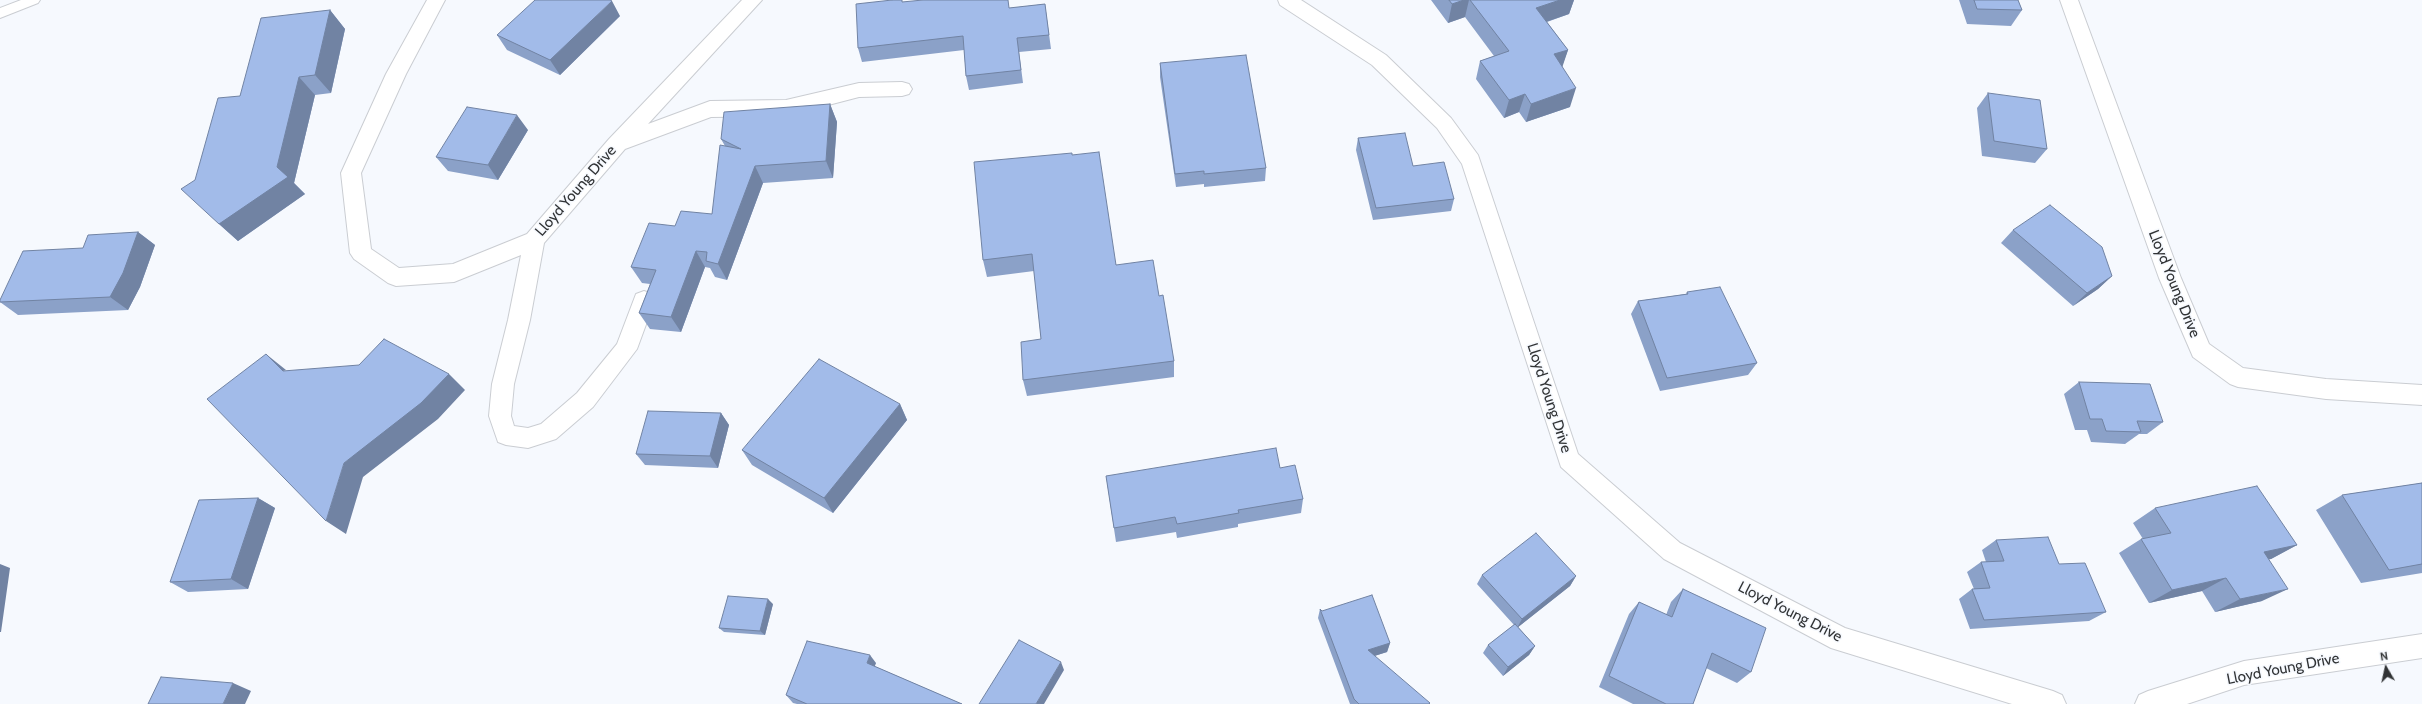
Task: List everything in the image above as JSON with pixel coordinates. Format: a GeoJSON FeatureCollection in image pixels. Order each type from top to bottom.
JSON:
{"type":"FeatureCollection","features":[{"type":"Feature","properties":{"kind":"street","name":"Lloyd Young Drive"},"geometry":{"type":"LineString","coordinates":[[436,0],[396,74],[351,173],[361,253],[396,277],[454,273],[534,240],[616,145],[753,0]]}},
{"type":"Feature","properties":{"kind":"street","name":"Lloyd Young Drive"},"geometry":{"type":"LineString","coordinates":[[1287,0],[1379,60],[1444,123],[1470,161],[1569,460],[1672,551],[1840,639],[2053,704]]}},
{"type":"Feature","properties":{"kind":"street","name":"Lloyd Young Drive"},"geometry":{"type":"LineString","coordinates":[[2069,0],[2170,278],[2201,350],[2238,377],[2326,389],[2422,395]]}},
{"type":"Feature","properties":{"kind":"street"},"geometry":{"type":"LineString","coordinates":[[616,145],[710,109],[786,108],[859,90],[902,88]]}},
{"type":"Feature","properties":{"kind":"street"},"geometry":{"type":"LineString","coordinates":[[534,240],[519,320],[503,384],[500,416],[506,435],[528,438],[548,432],[585,400],[626,349],[644,300]]}},
{"type":"Feature","properties":{"kind":"street","name":"Lloyd Young Drive"},"geometry":{"type":"LineString","coordinates":[[2148,704],[2244,673],[2422,646]]}},
{"type":"Feature","properties":{"kind":"lane"},"geometry":{"type":"LineString","coordinates":[[0,13],[34,0]]}},
{"type":"Feature","properties":{"kind":"building"},"geometry":{"type":"Polygon","coordinates":[[[535,0],[612,1],[550,60],[497,35],[535,0]]]}},
{"type":"Feature","properties":{"kind":"building"},"geometry":{"type":"Polygon","coordinates":[[[902,0],[902,2],[923,0],[1008,0],[1009,8],[1045,4],[1049,35],[1017,38],[1021,70],[966,76],[963,36],[858,48],[856,4],[902,0]]]}},
{"type":"Feature","properties":{"kind":"building"},"geometry":{"type":"Polygon","coordinates":[[[1449,0],[1464,0],[1452,4],[1449,0]]]}},
{"type":"Feature","properties":{"kind":"building"},"geometry":{"type":"Polygon","coordinates":[[[1470,0],[1560,0],[1536,8],[1568,50],[1554,54],[1576,88],[1531,104],[1525,94],[1509,100],[1480,61],[1509,51],[1470,0]]]}},
{"type":"Feature","properties":{"kind":"building"},"geometry":{"type":"Polygon","coordinates":[[[1974,0],[2018,0],[2022,10],[1977,9],[1974,0]]]}},
{"type":"Feature","properties":{"kind":"building"},"geometry":{"type":"Polygon","coordinates":[[[330,10],[315,75],[299,77],[277,167],[288,177],[219,224],[181,189],[195,180],[218,98],[240,96],[261,18],[330,10]]]}},
{"type":"Feature","properties":{"kind":"building"},"geometry":{"type":"Polygon","coordinates":[[[1246,55],[1266,168],[1204,174],[1204,171],[1175,174],[1160,63],[1246,55]]]}},
{"type":"Feature","properties":{"kind":"building"},"geometry":{"type":"Polygon","coordinates":[[[1988,93],[2040,100],[2047,149],[1994,141],[1988,93]]]}},
{"type":"Feature","properties":{"kind":"building"},"geometry":{"type":"Polygon","coordinates":[[[830,104],[826,161],[755,166],[718,264],[706,261],[707,252],[696,251],[671,317],[639,313],[656,270],[631,267],[649,223],[675,226],[681,211],[712,214],[720,145],[741,149],[721,139],[724,112],[830,104]]]}},
{"type":"Feature","properties":{"kind":"building"},"geometry":{"type":"Polygon","coordinates":[[[467,107],[517,115],[488,165],[436,157],[467,107]]]}},
{"type":"Feature","properties":{"kind":"building"},"geometry":{"type":"Polygon","coordinates":[[[1405,133],[1413,166],[1444,162],[1454,199],[1376,208],[1358,138],[1405,133]]]}},
{"type":"Feature","properties":{"kind":"building"},"geometry":{"type":"Polygon","coordinates":[[[1099,152],[1116,265],[1153,260],[1159,296],[1163,295],[1174,361],[1023,380],[1021,342],[1041,339],[1032,254],[983,260],[974,162],[1099,152]]]}},
{"type":"Feature","properties":{"kind":"building"},"geometry":{"type":"Polygon","coordinates":[[[2050,205],[2102,247],[2112,276],[2087,293],[2013,230],[2050,205]]]}},
{"type":"Feature","properties":{"kind":"building"},"geometry":{"type":"Polygon","coordinates":[[[138,232],[123,273],[110,297],[0,302],[23,251],[83,248],[88,235],[138,232]]]}},
{"type":"Feature","properties":{"kind":"building"},"geometry":{"type":"Polygon","coordinates":[[[1720,287],[1757,363],[1667,378],[1638,301],[1688,294],[1687,292],[1720,287]]]}},
{"type":"Feature","properties":{"kind":"building"},"geometry":{"type":"Polygon","coordinates":[[[384,339],[449,374],[421,403],[344,463],[326,521],[207,399],[266,354],[283,371],[359,365],[384,339]]]}},
{"type":"Feature","properties":{"kind":"building"},"geometry":{"type":"Polygon","coordinates":[[[819,359],[900,404],[824,498],[742,450],[819,359]]]}},
{"type":"Feature","properties":{"kind":"building"},"geometry":{"type":"Polygon","coordinates":[[[2079,382],[2150,384],[2163,422],[2137,421],[2141,432],[2106,431],[2102,419],[2090,419],[2079,382]]]}},
{"type":"Feature","properties":{"kind":"building"},"geometry":{"type":"Polygon","coordinates":[[[648,411],[721,413],[710,456],[636,454],[648,411]]]}},
{"type":"Feature","properties":{"kind":"building"},"geometry":{"type":"Polygon","coordinates":[[[1276,448],[1280,468],[1295,465],[1303,499],[1238,510],[1239,513],[1177,524],[1175,517],[1114,528],[1106,476],[1276,448]]]}},
{"type":"Feature","properties":{"kind":"building"},"geometry":{"type":"Polygon","coordinates":[[[2422,483],[2422,564],[2389,570],[2342,495],[2422,483]]]}},
{"type":"Feature","properties":{"kind":"building"},"geometry":{"type":"Polygon","coordinates":[[[2257,486],[2297,545],[2264,552],[2288,589],[2240,599],[2226,578],[2172,590],[2141,539],[2171,533],[2155,508],[2257,486]]]}},
{"type":"Feature","properties":{"kind":"building"},"geometry":{"type":"Polygon","coordinates":[[[258,498],[231,579],[170,582],[199,500],[258,498]]]}},
{"type":"Feature","properties":{"kind":"building"},"geometry":{"type":"Polygon","coordinates":[[[1536,533],[1576,576],[1522,619],[1482,575],[1536,533]]]}},
{"type":"Feature","properties":{"kind":"building"},"geometry":{"type":"Polygon","coordinates":[[[2048,537],[2059,564],[2085,563],[2106,612],[1984,620],[1972,589],[1990,588],[1981,562],[2004,561],[1996,540],[2048,537]]]}},
{"type":"Feature","properties":{"kind":"building"},"geometry":{"type":"Polygon","coordinates":[[[1683,589],[1766,628],[1751,672],[1712,653],[1693,704],[1666,704],[1609,676],[1639,602],[1672,617],[1683,589]]]}},
{"type":"Feature","properties":{"kind":"building"},"geometry":{"type":"Polygon","coordinates":[[[1372,595],[1390,643],[1368,650],[1430,703],[1429,704],[1359,704],[1354,699],[1320,609],[1322,611],[1372,595]]]}},
{"type":"Feature","properties":{"kind":"building"},"geometry":{"type":"Polygon","coordinates":[[[728,596],[768,599],[760,631],[719,628],[728,596]]]}},
{"type":"Feature","properties":{"kind":"building"},"geometry":{"type":"Polygon","coordinates":[[[1515,624],[1535,646],[1508,667],[1488,645],[1515,624]]]}},
{"type":"Feature","properties":{"kind":"building"},"geometry":{"type":"Polygon","coordinates":[[[1019,640],[1061,662],[1036,704],[979,704],[1019,640]]]}},
{"type":"Feature","properties":{"kind":"building"},"geometry":{"type":"Polygon","coordinates":[[[807,641],[870,655],[867,663],[962,704],[807,704],[786,695],[807,641]]]}},
{"type":"Feature","properties":{"kind":"building"},"geometry":{"type":"Polygon","coordinates":[[[161,677],[233,683],[223,704],[148,704],[161,677]]]}}]}
